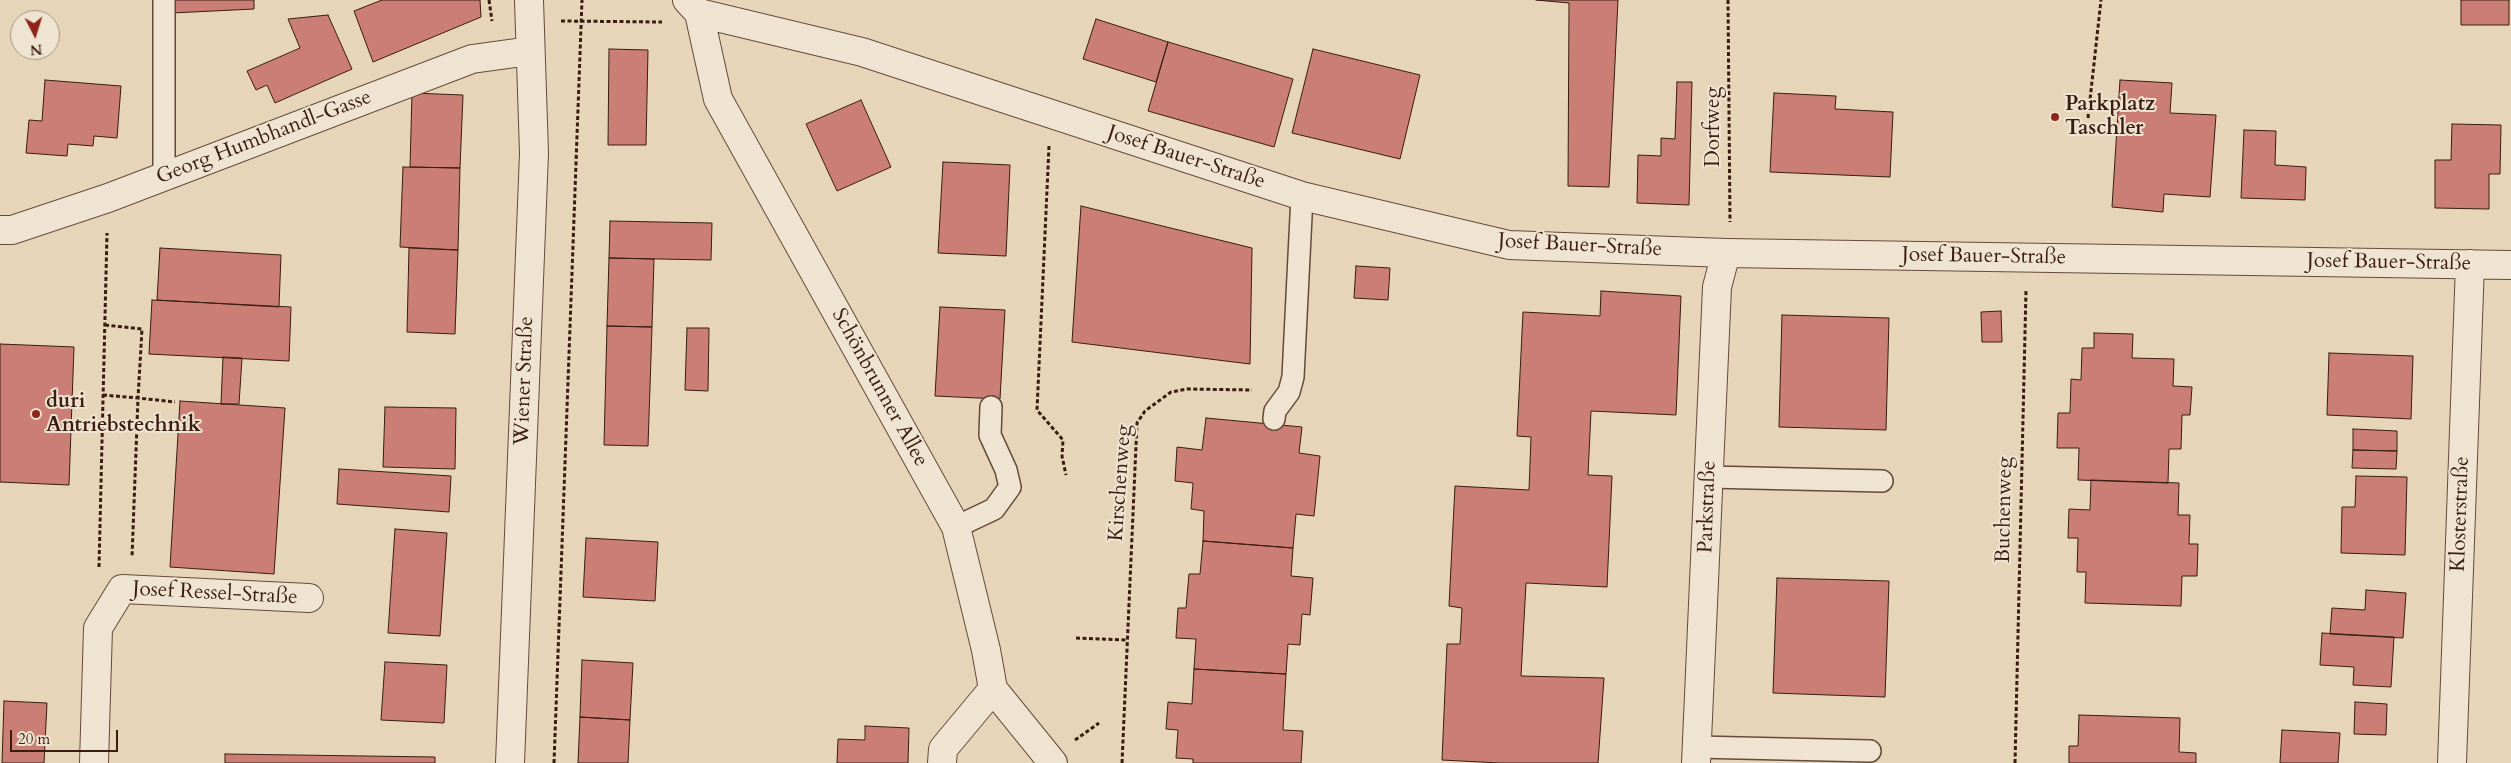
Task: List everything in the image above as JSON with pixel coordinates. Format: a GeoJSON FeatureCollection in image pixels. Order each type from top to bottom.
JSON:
{"type":"FeatureCollection","features":[{"type":"Feature","properties":{"kind":"street","name":"Josef Bauer-Straße"},"geometry":{"type":"LineString","coordinates":[[693,6],[862,52],[1302,196],[1509,246],[1726,253],[2511,265]]}},
{"type":"Feature","properties":{"kind":"street","name":"Schönbrunner Allee"},"geometry":{"type":"LineString","coordinates":[[693,6],[718,99],[956,527],[994,689],[1052,763]]}},
{"type":"Feature","properties":{"kind":"street","name":"Wiener Straße"},"geometry":{"type":"LineString","coordinates":[[510,763],[534,153],[529,10]]}},
{"type":"Feature","properties":{"kind":"street","name":"Georg Humbhandl-Gasse"},"geometry":{"type":"LineString","coordinates":[[0,230],[12,230],[108,198],[472,59],[530,51]]}},
{"type":"Feature","properties":{"kind":"street","name":"Parkstraße"},"geometry":{"type":"LineString","coordinates":[[1697,755],[1717,287],[1726,253]]}},
{"type":"Feature","properties":{"kind":"street","name":"Klosterstraße"},"geometry":{"type":"LineString","coordinates":[[2452,763],[2470,264]]}},
{"type":"Feature","properties":{"kind":"street","name":"Josef Ressel-Straße"},"geometry":{"type":"LineString","coordinates":[[94,763],[98,628],[122,589],[308,598]]}},
{"type":"Feature","properties":{"kind":"street"},"geometry":{"type":"LineString","coordinates":[[942,763],[943,749],[994,689]]}},
{"type":"Feature","properties":{"kind":"lane"},"geometry":{"type":"LineString","coordinates":[[164,0],[164,176]]}},
{"type":"Feature","properties":{"kind":"lane"},"geometry":{"type":"LineString","coordinates":[[1274,419],[1275,411],[1289,392],[1293,377],[1302,196]]}},
{"type":"Feature","properties":{"kind":"lane"},"geometry":{"type":"LineString","coordinates":[[956,527],[994,509],[1010,487],[1006,470],[990,435],[991,407]]}},
{"type":"Feature","properties":{"kind":"lane"},"geometry":{"type":"LineString","coordinates":[[1709,477],[1882,481]]}},
{"type":"Feature","properties":{"kind":"lane"},"geometry":{"type":"LineString","coordinates":[[1697,755],[1870,751]]}},
{"type":"Feature","properties":{"kind":"path"},"geometry":{"type":"LineString","coordinates":[[489,0],[491,21],[529,10],[581,22],[660,23],[693,6]]}},
{"type":"Feature","properties":{"kind":"path"},"geometry":{"type":"LineString","coordinates":[[554,763],[582,0]]}},
{"type":"Feature","properties":{"kind":"path","name":"Dorfweg"},"geometry":{"type":"LineString","coordinates":[[1726,253],[1730,221],[1728,0]]}},
{"type":"Feature","properties":{"kind":"path"},"geometry":{"type":"LineString","coordinates":[[2088,118],[2101,0]]}},
{"type":"Feature","properties":{"kind":"path"},"geometry":{"type":"LineString","coordinates":[[1050,114],[1038,410],[1063,440],[1062,456],[1066,475]]}},
{"type":"Feature","properties":{"kind":"path"},"geometry":{"type":"LineString","coordinates":[[98,574],[108,198]]}},
{"type":"Feature","properties":{"kind":"path","name":"Buchenweg"},"geometry":{"type":"LineString","coordinates":[[2015,763],[2026,257]]}},
{"type":"Feature","properties":{"kind":"path"},"geometry":{"type":"LineString","coordinates":[[105,325],[142,329],[131,589]]}},
{"type":"Feature","properties":{"kind":"path","name":"Kirschenweg"},"geometry":{"type":"LineString","coordinates":[[1122,763],[1137,423],[1145,411],[1171,392],[1188,389],[1250,392],[1257,387]]}},
{"type":"Feature","properties":{"kind":"path"},"geometry":{"type":"LineString","coordinates":[[103,395],[175,402]]}},
{"type":"Feature","properties":{"kind":"path"},"geometry":{"type":"LineString","coordinates":[[1076,638],[1126,640]]}},
{"type":"Feature","properties":{"kind":"building"},"geometry":{"type":"Polygon","coordinates":[[[173,0],[254,0],[254,9],[172,13],[173,0]]]}},
{"type":"Feature","properties":{"kind":"building"},"geometry":{"type":"Polygon","coordinates":[[[382,0],[480,0],[481,17],[373,62],[354,11],[382,0]]]}},
{"type":"Feature","properties":{"kind":"building"},"geometry":{"type":"Polygon","coordinates":[[[1536,0],[1618,0],[1609,187],[1568,186],[1569,3],[1536,0]]]}},
{"type":"Feature","properties":{"kind":"building"},"geometry":{"type":"Polygon","coordinates":[[[2461,0],[2509,0],[2509,25],[2461,25],[2461,0]]]}},
{"type":"Feature","properties":{"kind":"building"},"geometry":{"type":"Polygon","coordinates":[[[328,15],[352,69],[275,103],[267,85],[256,90],[247,71],[300,48],[288,19],[328,15]]]}},
{"type":"Feature","properties":{"kind":"building"},"geometry":{"type":"Polygon","coordinates":[[[1096,19],[1168,42],[1156,82],[1083,59],[1096,19]]]}},
{"type":"Feature","properties":{"kind":"building"},"geometry":{"type":"Polygon","coordinates":[[[1168,42],[1293,79],[1274,147],[1148,111],[1168,42]]]}},
{"type":"Feature","properties":{"kind":"building"},"geometry":{"type":"Polygon","coordinates":[[[609,49],[648,50],[646,145],[608,145],[609,49]]]}},
{"type":"Feature","properties":{"kind":"building"},"geometry":{"type":"Polygon","coordinates":[[[1313,49],[1420,75],[1400,159],[1292,133],[1313,49]]]}},
{"type":"Feature","properties":{"kind":"building"},"geometry":{"type":"Polygon","coordinates":[[[45,80],[121,86],[117,138],[94,136],[93,146],[68,144],[67,156],[26,153],[29,120],[42,121],[45,80]]]}},
{"type":"Feature","properties":{"kind":"building"},"geometry":{"type":"Polygon","coordinates":[[[2120,80],[2172,83],[2170,113],[2216,115],[2210,197],[2164,194],[2163,212],[2112,207],[2120,80]]]}},
{"type":"Feature","properties":{"kind":"building"},"geometry":{"type":"Polygon","coordinates":[[[1677,82],[1692,82],[1689,205],[1637,203],[1638,155],[1661,156],[1661,138],[1675,139],[1677,82]]]}},
{"type":"Feature","properties":{"kind":"building"},"geometry":{"type":"Polygon","coordinates":[[[412,93],[463,95],[460,168],[410,167],[412,93]]]}},
{"type":"Feature","properties":{"kind":"building"},"geometry":{"type":"Polygon","coordinates":[[[1774,93],[1836,96],[1835,109],[1893,112],[1890,177],[1770,172],[1774,93]]]}},
{"type":"Feature","properties":{"kind":"building"},"geometry":{"type":"Polygon","coordinates":[[[861,100],[891,167],[837,191],[806,124],[861,100]]]}},
{"type":"Feature","properties":{"kind":"building"},"geometry":{"type":"Polygon","coordinates":[[[2452,124],[2501,125],[2500,174],[2489,174],[2489,209],[2435,208],[2435,160],[2451,160],[2452,124]]]}},
{"type":"Feature","properties":{"kind":"building"},"geometry":{"type":"Polygon","coordinates":[[[2244,130],[2276,131],[2275,165],[2306,167],[2305,200],[2241,198],[2244,130]]]}},
{"type":"Feature","properties":{"kind":"building"},"geometry":{"type":"Polygon","coordinates":[[[943,162],[1010,165],[1006,256],[938,253],[943,162]]]}},
{"type":"Feature","properties":{"kind":"building"},"geometry":{"type":"Polygon","coordinates":[[[403,167],[460,168],[458,250],[400,247],[403,167]]]}},
{"type":"Feature","properties":{"kind":"building"},"geometry":{"type":"Polygon","coordinates":[[[1081,206],[1252,248],[1250,364],[1072,342],[1081,206]]]}},
{"type":"Feature","properties":{"kind":"building"},"geometry":{"type":"Polygon","coordinates":[[[610,221],[712,223],[711,260],[609,258],[610,221]]]}},
{"type":"Feature","properties":{"kind":"building"},"geometry":{"type":"Polygon","coordinates":[[[160,248],[281,255],[279,307],[157,300],[160,248]]]}},
{"type":"Feature","properties":{"kind":"building"},"geometry":{"type":"Polygon","coordinates":[[[409,248],[458,250],[455,334],[407,332],[409,248]]]}},
{"type":"Feature","properties":{"kind":"building"},"geometry":{"type":"Polygon","coordinates":[[[609,258],[654,259],[652,327],[607,326],[609,258]]]}},
{"type":"Feature","properties":{"kind":"building"},"geometry":{"type":"Polygon","coordinates":[[[1356,266],[1390,268],[1388,300],[1354,298],[1356,266]]]}},
{"type":"Feature","properties":{"kind":"building"},"geometry":{"type":"Polygon","coordinates":[[[1601,291],[1681,296],[1676,415],[1591,411],[1588,475],[1612,476],[1607,587],[1526,583],[1521,676],[1604,678],[1598,763],[1500,763],[1442,760],[1447,644],[1460,644],[1462,608],[1449,606],[1455,486],[1529,490],[1531,437],[1517,436],[1523,312],[1600,316],[1601,291]]]}},
{"type":"Feature","properties":{"kind":"building"},"geometry":{"type":"Polygon","coordinates":[[[152,300],[291,307],[289,361],[149,354],[152,300]]]}},
{"type":"Feature","properties":{"kind":"building"},"geometry":{"type":"Polygon","coordinates":[[[940,307],[1005,310],[1000,399],[935,396],[940,307]]]}},
{"type":"Feature","properties":{"kind":"building"},"geometry":{"type":"Polygon","coordinates":[[[2001,311],[2002,342],[1982,342],[1981,312],[2001,311]]]}},
{"type":"Feature","properties":{"kind":"building"},"geometry":{"type":"Polygon","coordinates":[[[1782,315],[1889,318],[1886,430],[1779,427],[1782,315]]]}},
{"type":"Feature","properties":{"kind":"building"},"geometry":{"type":"Polygon","coordinates":[[[607,326],[652,327],[648,446],[604,445],[607,326]]]}},
{"type":"Feature","properties":{"kind":"building"},"geometry":{"type":"Polygon","coordinates":[[[687,328],[709,328],[708,391],[685,390],[687,328]]]}},
{"type":"Feature","properties":{"kind":"building"},"geometry":{"type":"Polygon","coordinates":[[[2094,333],[2133,334],[2132,358],[2174,359],[2173,386],[2192,387],[2190,415],[2182,415],[2181,449],[2169,449],[2168,483],[2078,480],[2079,448],[2057,448],[2058,413],[2070,413],[2071,379],[2081,380],[2082,348],[2094,348],[2094,333]]]}},
{"type":"Feature","properties":{"kind":"building","name":"duri Antriebstechnik"},"geometry":{"type":"Polygon","coordinates":[[[0,344],[74,347],[69,485],[0,482],[0,344]]]}},
{"type":"Feature","properties":{"kind":"building"},"geometry":{"type":"Polygon","coordinates":[[[2329,353],[2413,356],[2411,419],[2327,415],[2329,353]]]}},
{"type":"Feature","properties":{"kind":"building"},"geometry":{"type":"Polygon","coordinates":[[[223,357],[242,358],[239,404],[221,404],[223,357]]]}},
{"type":"Feature","properties":{"kind":"building"},"geometry":{"type":"Polygon","coordinates":[[[180,401],[285,408],[274,574],[170,567],[180,401]]]}},
{"type":"Feature","properties":{"kind":"building"},"geometry":{"type":"Polygon","coordinates":[[[385,407],[456,408],[455,469],[383,467],[385,407]]]}},
{"type":"Feature","properties":{"kind":"building"},"geometry":{"type":"Polygon","coordinates":[[[1206,418],[1302,427],[1299,453],[1320,456],[1314,516],[1296,514],[1293,548],[1203,541],[1204,511],[1191,509],[1193,483],[1175,481],[1177,447],[1202,450],[1206,418]]]}},
{"type":"Feature","properties":{"kind":"building"},"geometry":{"type":"Polygon","coordinates":[[[2353,429],[2397,431],[2397,451],[2353,450],[2353,429]]]}},
{"type":"Feature","properties":{"kind":"building"},"geometry":{"type":"Polygon","coordinates":[[[2353,450],[2397,451],[2396,469],[2352,468],[2353,450]]]}},
{"type":"Feature","properties":{"kind":"building"},"geometry":{"type":"Polygon","coordinates":[[[339,469],[451,476],[449,512],[337,504],[339,469]]]}},
{"type":"Feature","properties":{"kind":"building"},"geometry":{"type":"Polygon","coordinates":[[[2356,476],[2407,477],[2405,555],[2341,553],[2342,507],[2355,507],[2356,476]]]}},
{"type":"Feature","properties":{"kind":"building"},"geometry":{"type":"Polygon","coordinates":[[[2091,480],[2179,483],[2178,515],[2190,515],[2189,544],[2198,544],[2197,576],[2182,576],[2181,606],[2085,603],[2086,572],[2077,572],[2078,538],[2068,538],[2069,509],[2090,510],[2091,480]]]}},
{"type":"Feature","properties":{"kind":"building"},"geometry":{"type":"Polygon","coordinates":[[[395,529],[447,533],[440,636],[388,633],[395,529]]]}},
{"type":"Feature","properties":{"kind":"building"},"geometry":{"type":"Polygon","coordinates":[[[586,538],[658,542],[655,601],[583,597],[586,538]]]}},
{"type":"Feature","properties":{"kind":"building"},"geometry":{"type":"Polygon","coordinates":[[[1203,541],[1293,548],[1291,576],[1313,578],[1310,615],[1302,614],[1300,645],[1288,644],[1286,674],[1194,669],[1196,639],[1176,638],[1178,608],[1186,608],[1189,574],[1200,574],[1203,541]]]}},
{"type":"Feature","properties":{"kind":"building"},"geometry":{"type":"Polygon","coordinates":[[[1777,578],[1889,581],[1885,697],[1773,693],[1777,578]]]}},
{"type":"Feature","properties":{"kind":"building"},"geometry":{"type":"Polygon","coordinates":[[[2366,590],[2406,593],[2403,638],[2330,634],[2332,608],[2365,610],[2366,590]]]}},
{"type":"Feature","properties":{"kind":"building"},"geometry":{"type":"Polygon","coordinates":[[[2322,633],[2394,637],[2391,687],[2353,685],[2354,667],[2320,665],[2322,633]]]}},
{"type":"Feature","properties":{"kind":"building"},"geometry":{"type":"Polygon","coordinates":[[[582,660],[633,663],[630,720],[580,717],[582,660]]]}},
{"type":"Feature","properties":{"kind":"building"},"geometry":{"type":"Polygon","coordinates":[[[385,662],[447,665],[444,723],[381,720],[385,662]]]}},
{"type":"Feature","properties":{"kind":"building"},"geometry":{"type":"Polygon","coordinates":[[[1194,669],[1286,674],[1283,730],[1303,731],[1301,763],[1193,763],[1193,759],[1176,758],[1178,730],[1166,729],[1168,702],[1192,704],[1194,669]]]}},
{"type":"Feature","properties":{"kind":"building"},"geometry":{"type":"Polygon","coordinates":[[[4,701],[47,703],[44,763],[2,763],[4,701]]]}},
{"type":"Feature","properties":{"kind":"building"},"geometry":{"type":"Polygon","coordinates":[[[2355,702],[2387,704],[2386,735],[2354,734],[2355,702]]]}},
{"type":"Feature","properties":{"kind":"building"},"geometry":{"type":"Polygon","coordinates":[[[2079,715],[2180,718],[2179,752],[2196,753],[2196,763],[2069,763],[2069,746],[2078,746],[2079,715]]]}},
{"type":"Feature","properties":{"kind":"building"},"geometry":{"type":"Polygon","coordinates":[[[580,717],[630,720],[628,763],[578,763],[580,717]]]}},
{"type":"Feature","properties":{"kind":"building"},"geometry":{"type":"Polygon","coordinates":[[[865,726],[909,728],[908,763],[837,763],[838,739],[865,740],[865,726]]]}},
{"type":"Feature","properties":{"kind":"building"},"geometry":{"type":"Polygon","coordinates":[[[2282,730],[2340,733],[2338,763],[2280,763],[2282,730]]]}},
{"type":"Feature","properties":{"kind":"building"},"geometry":{"type":"Polygon","coordinates":[[[225,754],[435,757],[435,763],[225,763],[225,754]]]}},
{"type":"Feature","properties":{"kind":"place","name":"Parkplatz Taschler"},"geometry":{"type":"Point","coordinates":[2055,117]}},
{"type":"Feature","properties":{"kind":"place","name":"duri Antriebstechnik"},"geometry":{"type":"Point","coordinates":[36,414]}}]}
